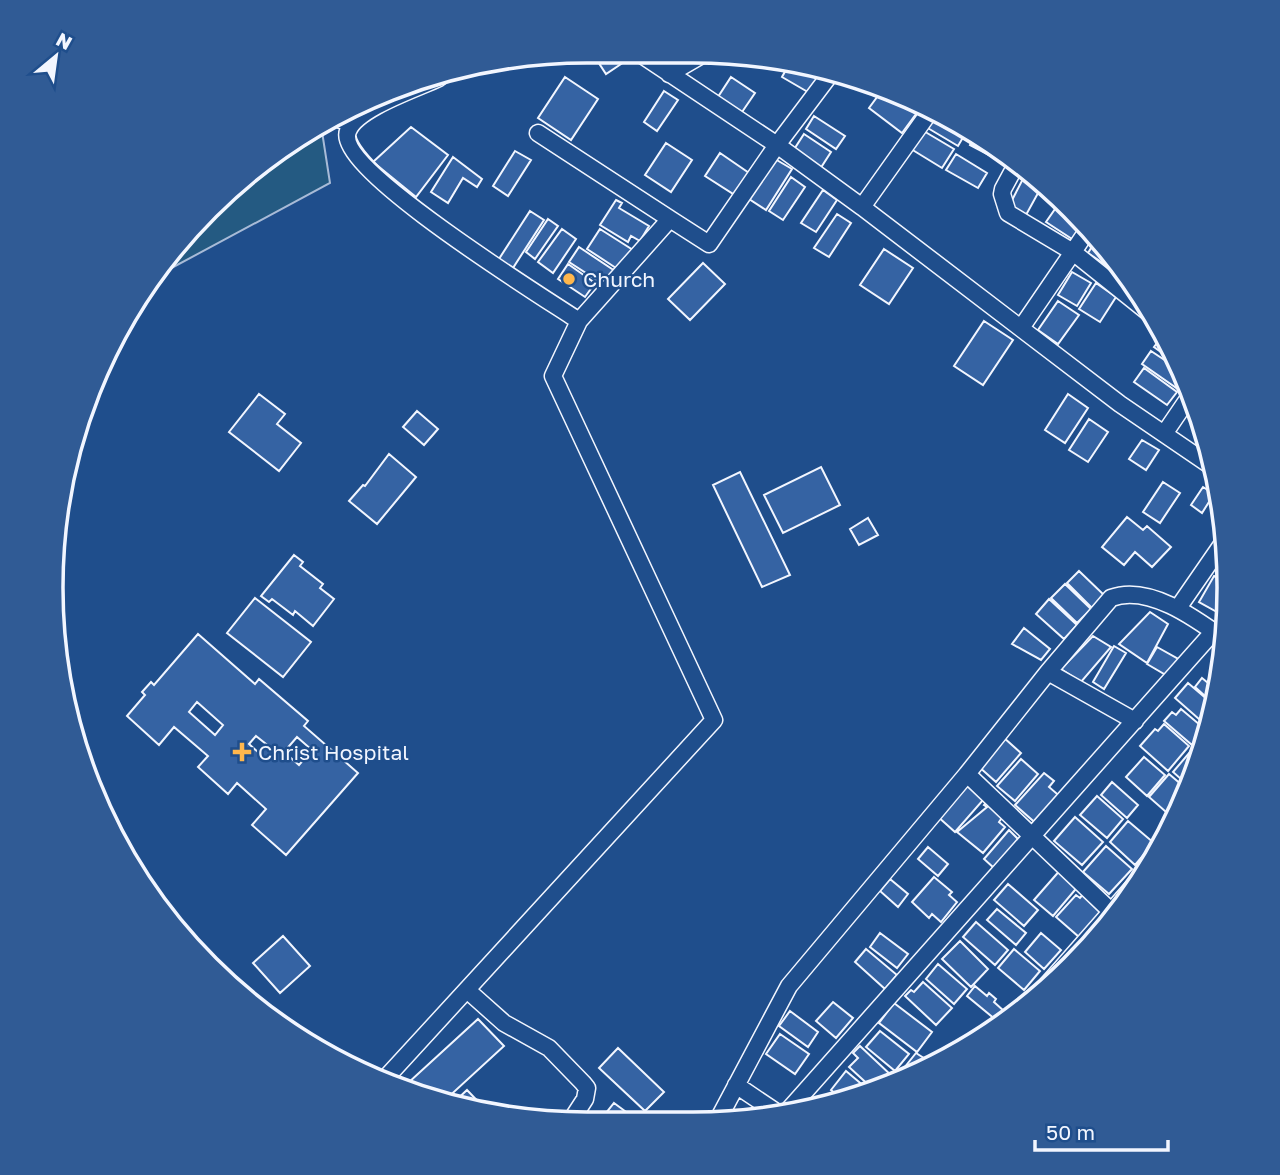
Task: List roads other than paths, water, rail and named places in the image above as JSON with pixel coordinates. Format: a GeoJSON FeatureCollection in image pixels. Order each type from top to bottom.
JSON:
{"type":"FeatureCollection","features":[{"type":"Feature","properties":{"kind":"street"},"geometry":{"type":"LineString","coordinates":[[653,63],[777,145],[1120,404],[1201,459]]}},
{"type":"Feature","properties":{"kind":"street"},"geometry":{"type":"LineString","coordinates":[[669,74],[688,63]]}},
{"type":"Feature","properties":{"kind":"street"},"geometry":{"type":"LineString","coordinates":[[538,133],[709,244],[777,145],[826,80]]}},
{"type":"Feature","properties":{"kind":"street"},"geometry":{"type":"LineString","coordinates":[[360,115],[352,124],[346,139],[350,149],[372,174],[444,230],[579,321]]}},
{"type":"Feature","properties":{"kind":"street"},"geometry":{"type":"LineString","coordinates":[[862,207],[926,118]]}},
{"type":"Feature","properties":{"kind":"street"},"geometry":{"type":"LineString","coordinates":[[346,122],[352,124]]}},
{"type":"Feature","properties":{"kind":"street"},"geometry":{"type":"LineString","coordinates":[[1012,171],[1002,194],[1008,214],[1073,253],[1130,298]]}},
{"type":"Feature","properties":{"kind":"street"},"geometry":{"type":"LineString","coordinates":[[390,1073],[714,720],[553,376],[579,321],[670,219]]}},
{"type":"Feature","properties":{"kind":"street"},"geometry":{"type":"LineString","coordinates":[[1021,328],[1083,238]]}},
{"type":"Feature","properties":{"kind":"street"},"geometry":{"type":"LineString","coordinates":[[1164,434],[1184,405]]}},
{"type":"Feature","properties":{"kind":"street"},"geometry":{"type":"LineString","coordinates":[[1178,608],[1216,553]]}},
{"type":"Feature","properties":{"kind":"street"},"geometry":{"type":"LineString","coordinates":[[723,1111],[789,986],[1111,598],[1124,593],[1140,595],[1178,608],[1215,632]]}},
{"type":"Feature","properties":{"kind":"street"},"geometry":{"type":"LineString","coordinates":[[796,1102],[1135,721],[1214,640]]}},
{"type":"Feature","properties":{"kind":"street"},"geometry":{"type":"LineString","coordinates":[[1048,672],[1135,721]]}},
{"type":"Feature","properties":{"kind":"street"},"geometry":{"type":"LineString","coordinates":[[967,774],[1108,908]]}},
{"type":"Feature","properties":{"kind":"street"},"geometry":{"type":"LineString","coordinates":[[467,990],[503,1023],[549,1048],[583,1083],[587,1088],[585,1099],[577,1112]]}},
{"type":"Feature","properties":{"kind":"street"},"geometry":{"type":"LineString","coordinates":[[737,1085],[768,1107]]}},
{"type":"Feature","properties":{"kind":"place","name":"Church"},"geometry":{"type":"Point","coordinates":[569,279]}},
{"type":"Feature","properties":{"kind":"place","name":"Christ Hospital"},"geometry":{"type":"Point","coordinates":[242,752]}}]}
